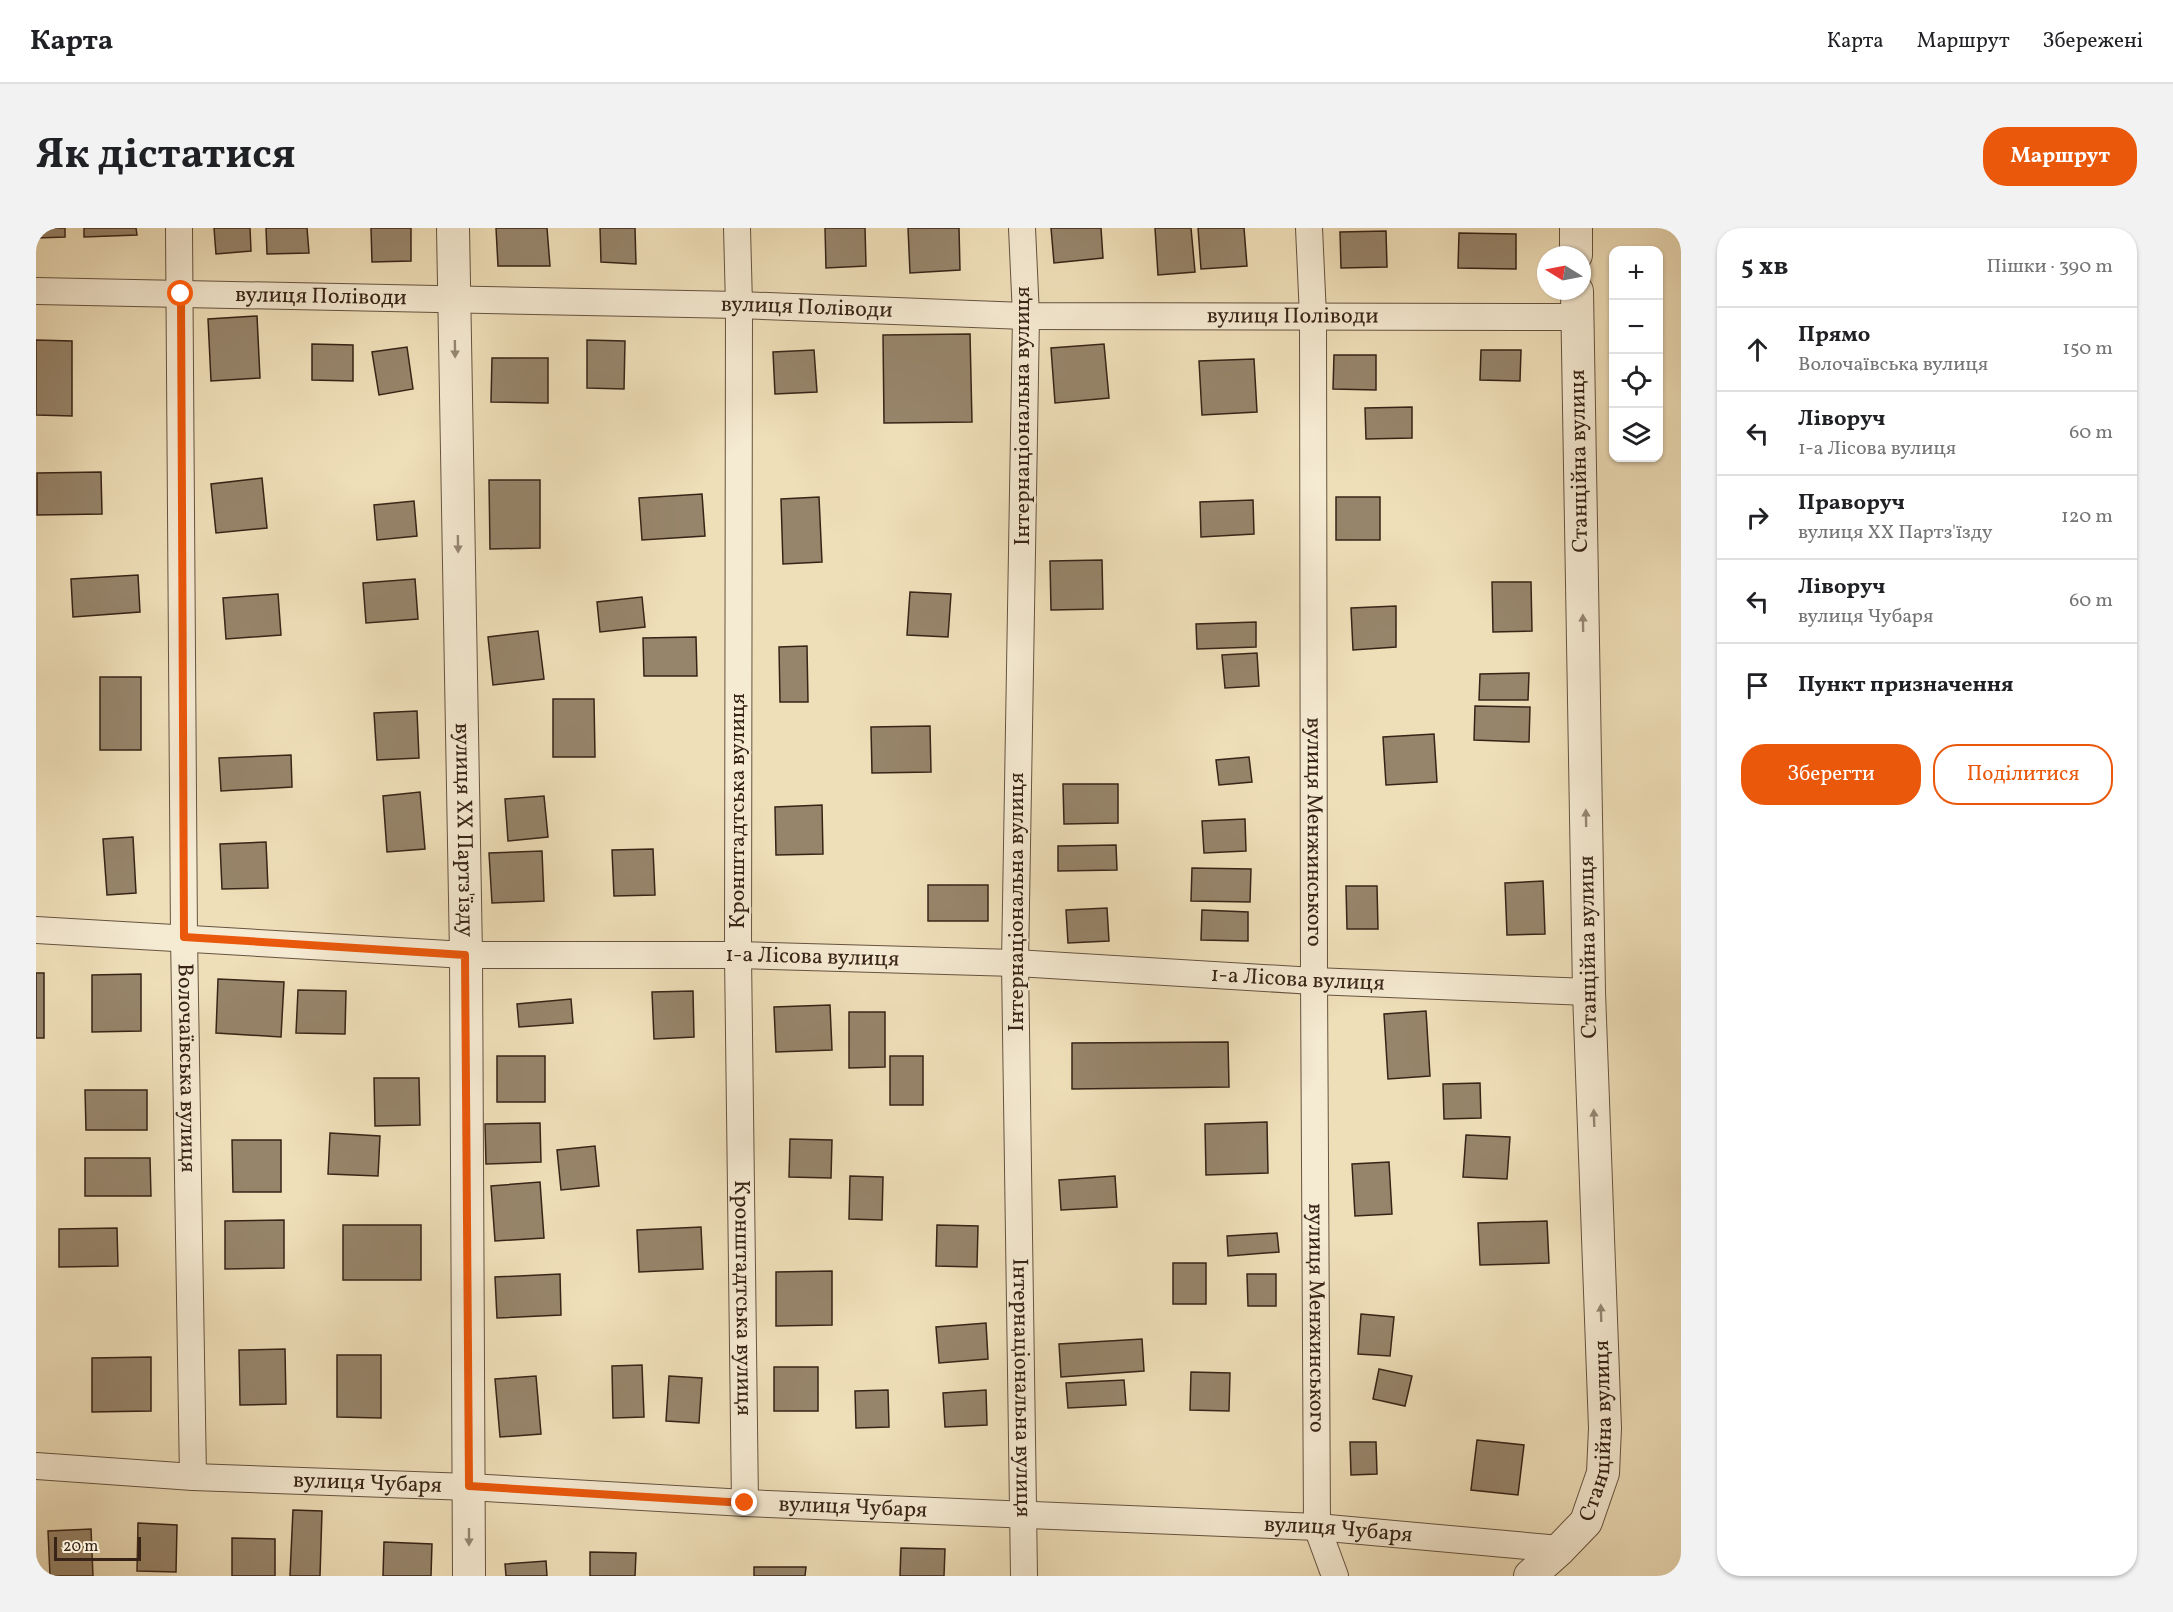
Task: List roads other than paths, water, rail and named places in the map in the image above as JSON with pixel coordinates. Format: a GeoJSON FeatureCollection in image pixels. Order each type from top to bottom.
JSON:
{"type":"FeatureCollection","features":[{"type":"Feature","properties":{"kind":"street","name":"Волочаївська вулиця"},"geometry":{"type":"LineString","coordinates":[[179,228],[184,937],[193,1477]]}},
{"type":"Feature","properties":{"kind":"street","name":"вулиця XX Партз'їзду"},"geometry":{"type":"LineString","coordinates":[[453,228],[465,955],[469,1576]]}},
{"type":"Feature","properties":{"kind":"street","name":"Кронштадтська вулиця"},"geometry":{"type":"LineString","coordinates":[[737,228],[740,305],[738,955],[745,1503]]}},
{"type":"Feature","properties":{"kind":"street","name":"Інтернаціональна вулиця"},"geometry":{"type":"LineString","coordinates":[[1022,228],[1026,316],[1015,963],[1024,1576]]}},
{"type":"Feature","properties":{"kind":"street","name":"вулиця Менжинського"},"geometry":{"type":"LineString","coordinates":[[1309,228],[1313,316],[1317,1527],[1335,1576]]}},
{"type":"Feature","properties":{"kind":"street"},"geometry":{"type":"LineString","coordinates":[[1576,228],[1576,246]]}},
{"type":"Feature","properties":{"kind":"street","name":"вулиця Поліводи"},"geometry":{"type":"LineString","coordinates":[[36,291],[740,305],[1026,316],[1313,316],[1577,304]]}},
{"type":"Feature","properties":{"kind":"street","name":"Станційна вулиця"},"geometry":{"type":"LineString","coordinates":[[1530,1576],[1586,1522],[1603,1473],[1605,1428],[1589,992],[1577,304]]}},
{"type":"Feature","properties":{"kind":"street","name":"1-а Лісова вулиця"},"geometry":{"type":"LineString","coordinates":[[36,930],[465,955],[738,955],[1015,963],[1314,981],[1589,992]]}},
{"type":"Feature","properties":{"kind":"street","name":"вулиця Чубаря"},"geometry":{"type":"LineString","coordinates":[[36,1466],[193,1477],[469,1486],[745,1503],[1317,1527],[1560,1549]]}}]}
